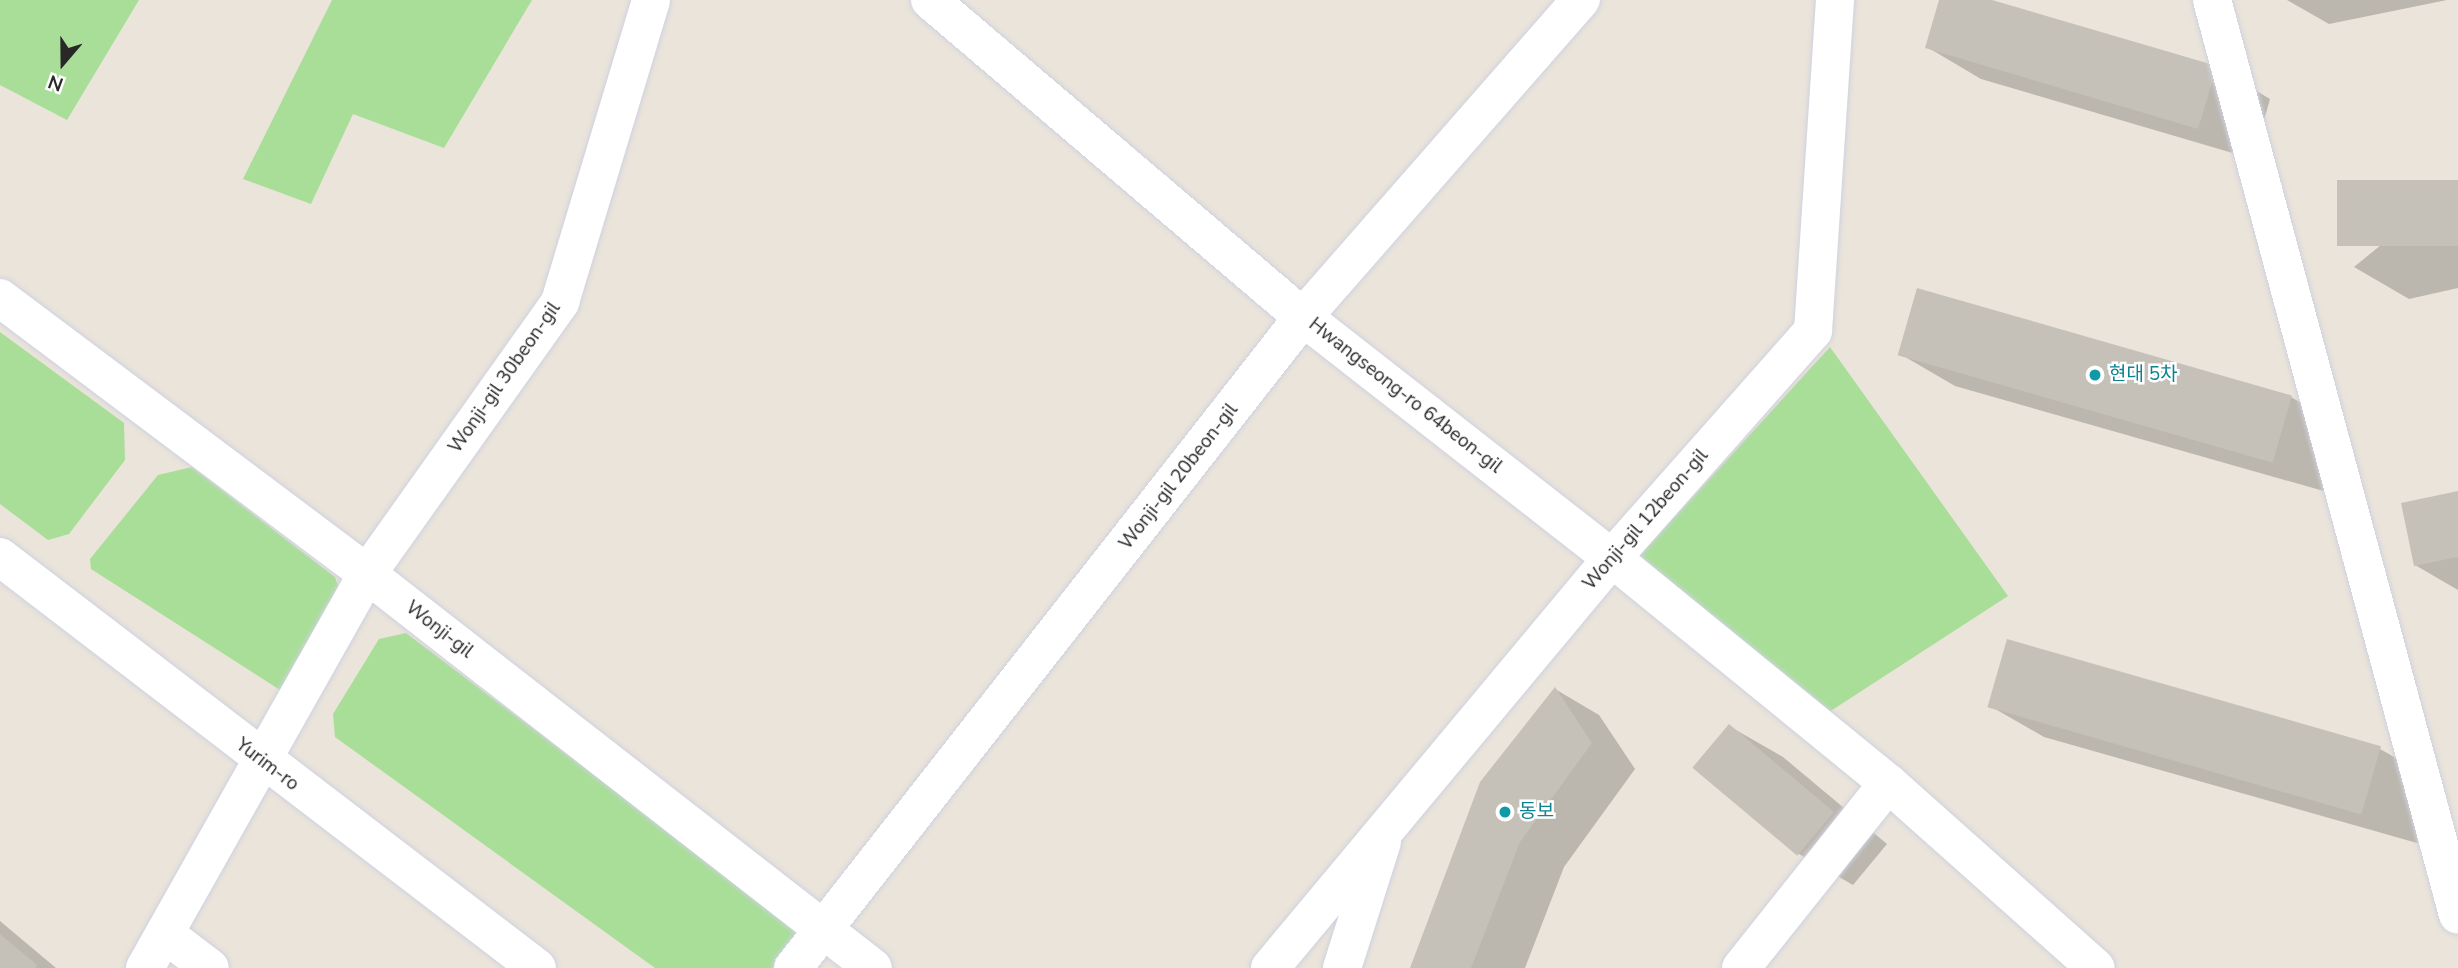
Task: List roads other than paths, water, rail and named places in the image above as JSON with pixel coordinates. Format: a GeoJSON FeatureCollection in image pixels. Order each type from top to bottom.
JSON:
{"type":"FeatureCollection","features":[{"type":"Feature","properties":{"kind":"street","name":"Wonji-gil 30beon-gil"},"geometry":{"type":"LineString","coordinates":[[145,968],[367,574],[560,302],[651,0]]}},
{"type":"Feature","properties":{"kind":"street","name":"Hwangseong-ro 64beon-gil"},"geometry":{"type":"LineString","coordinates":[[930,0],[1303,317],[1612,558],[1888,783],[2096,968]]}},
{"type":"Feature","properties":{"kind":"street","name":"Wonji-gil 20beon-gil"},"geometry":{"type":"LineString","coordinates":[[793,968],[826,931],[1303,317],[1581,0]]}},
{"type":"Feature","properties":{"kind":"street","name":"Wonji-gil 12beon-gil"},"geometry":{"type":"LineString","coordinates":[[1270,968],[1612,558],[1813,331],[1835,0]]}},
{"type":"Feature","properties":{"kind":"street"},"geometry":{"type":"LineString","coordinates":[[2212,0],[2458,915]]}},
{"type":"Feature","properties":{"kind":"street","name":"Wonji-gil"},"geometry":{"type":"LineString","coordinates":[[0,298],[367,574],[873,968]]}},
{"type":"Feature","properties":{"kind":"street","name":"Yurim-ro"},"geometry":{"type":"LineString","coordinates":[[0,556],[262,761],[537,968]]}},
{"type":"Feature","properties":{"kind":"street"},"geometry":{"type":"LineString","coordinates":[[1741,968],[1888,783]]}},
{"type":"Feature","properties":{"kind":"street"},"geometry":{"type":"LineString","coordinates":[[1342,968],[1388,824]]}},
{"type":"Feature","properties":{"kind":"street"},"geometry":{"type":"LineString","coordinates":[[164,934],[210,968]]}},
{"type":"Feature","properties":{"kind":"place","name":"현대 5차"},"geometry":{"type":"Point","coordinates":[2095,375]}},
{"type":"Feature","properties":{"kind":"place","name":"동보"},"geometry":{"type":"Point","coordinates":[1505,812]}}]}
